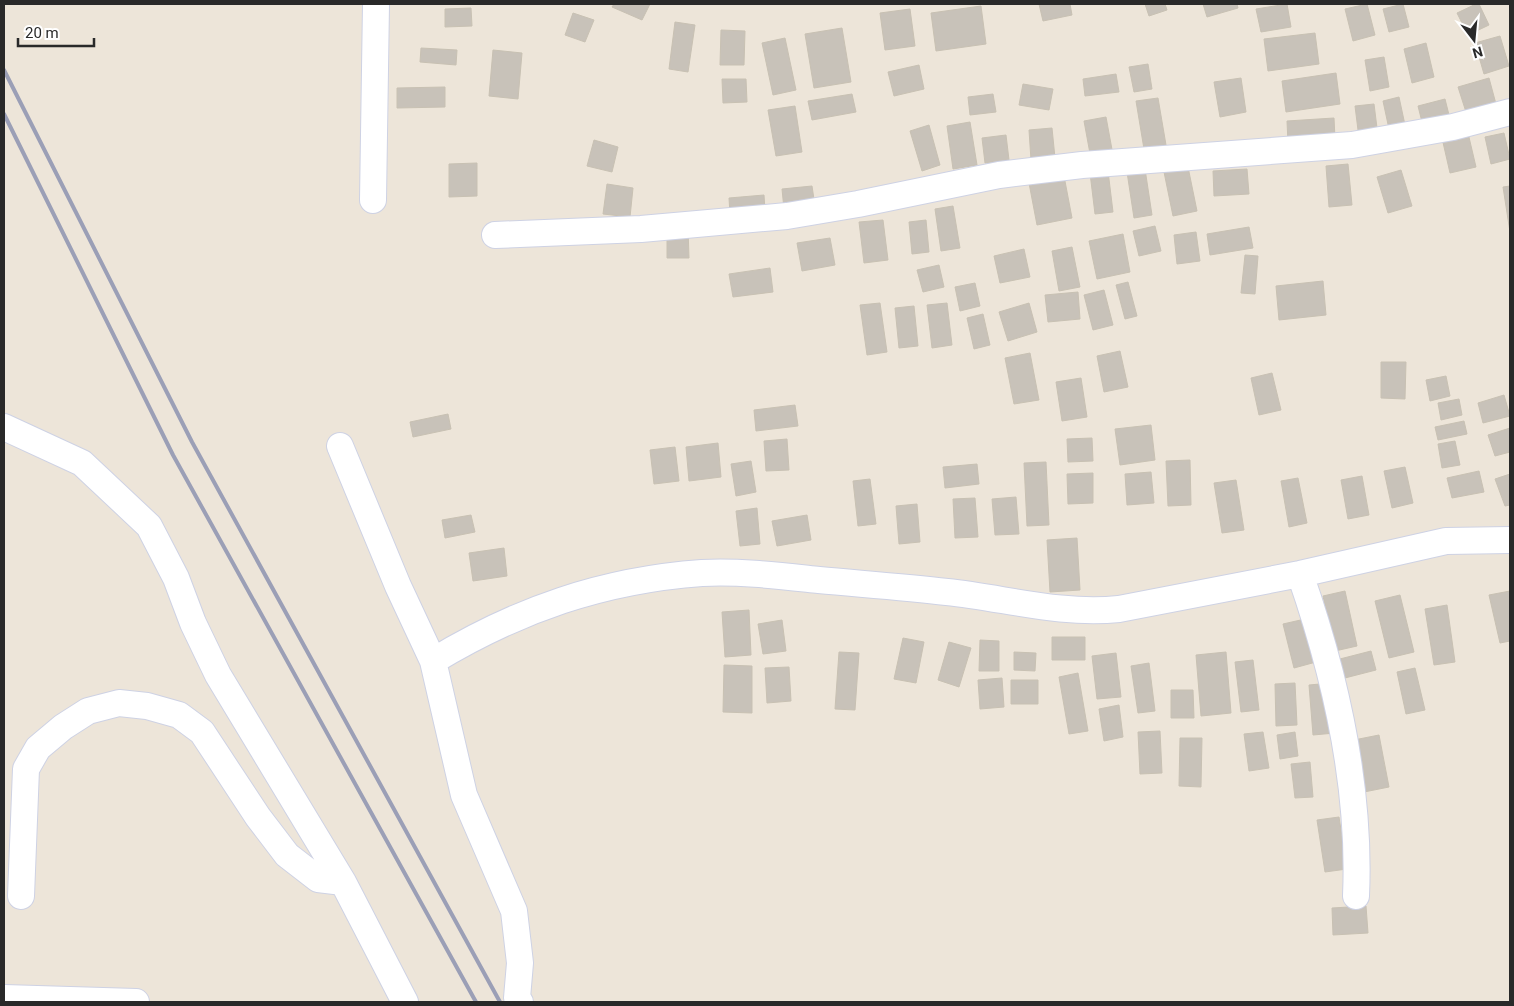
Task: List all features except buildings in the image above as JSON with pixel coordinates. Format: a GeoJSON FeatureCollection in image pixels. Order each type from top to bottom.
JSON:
{"type":"FeatureCollection","features":[{"type":"Feature","properties":{"kind":"street"},"geometry":{"type":"LineString","coordinates":[[373,200],[376,4]]}},
{"type":"Feature","properties":{"kind":"street"},"geometry":{"type":"LineString","coordinates":[[495,235],[641,229],[787,216],[858,204],[998,174],[1082,165],[1352,145],[1453,127],[1510,112]]}},
{"type":"Feature","properties":{"kind":"street"},"geometry":{"type":"LineString","coordinates":[[4,427],[82,463],[149,526],[176,578],[193,623],[218,675],[343,882],[405,1002]]}},
{"type":"Feature","properties":{"kind":"street"},"geometry":{"type":"LineString","coordinates":[[340,446],[398,586],[433,661],[464,795],[514,911],[520,963],[517,998],[520,1002]]}},
{"type":"Feature","properties":{"kind":"street"},"geometry":{"type":"LineString","coordinates":[[433,661],[475,635],[521,615],[564,599],[646,579],[704,573],[756,574],[949,592],[1039,607],[1093,611],[1119,609],[1300,574],[1446,541],[1510,540]]}},
{"type":"Feature","properties":{"kind":"street"},"geometry":{"type":"LineString","coordinates":[[1300,574],[1332,677],[1345,736],[1358,851],[1356,896]]}},
{"type":"Feature","properties":{"kind":"street"},"geometry":{"type":"LineString","coordinates":[[21,896],[26,769],[38,748],[63,727],[88,711],[119,703],[147,706],[179,715],[202,732],[258,817],[287,855],[318,878],[343,882]]}},
{"type":"Feature","properties":{"kind":"street"},"geometry":{"type":"LineString","coordinates":[[4,998],[136,1002]]}},
{"type":"Feature","properties":{"kind":"railway"},"geometry":{"type":"LineString","coordinates":[[4,70],[192,442],[500,1002]]}},
{"type":"Feature","properties":{"kind":"railway"},"geometry":{"type":"LineString","coordinates":[[4,114],[173,455],[476,1002]]}}]}
